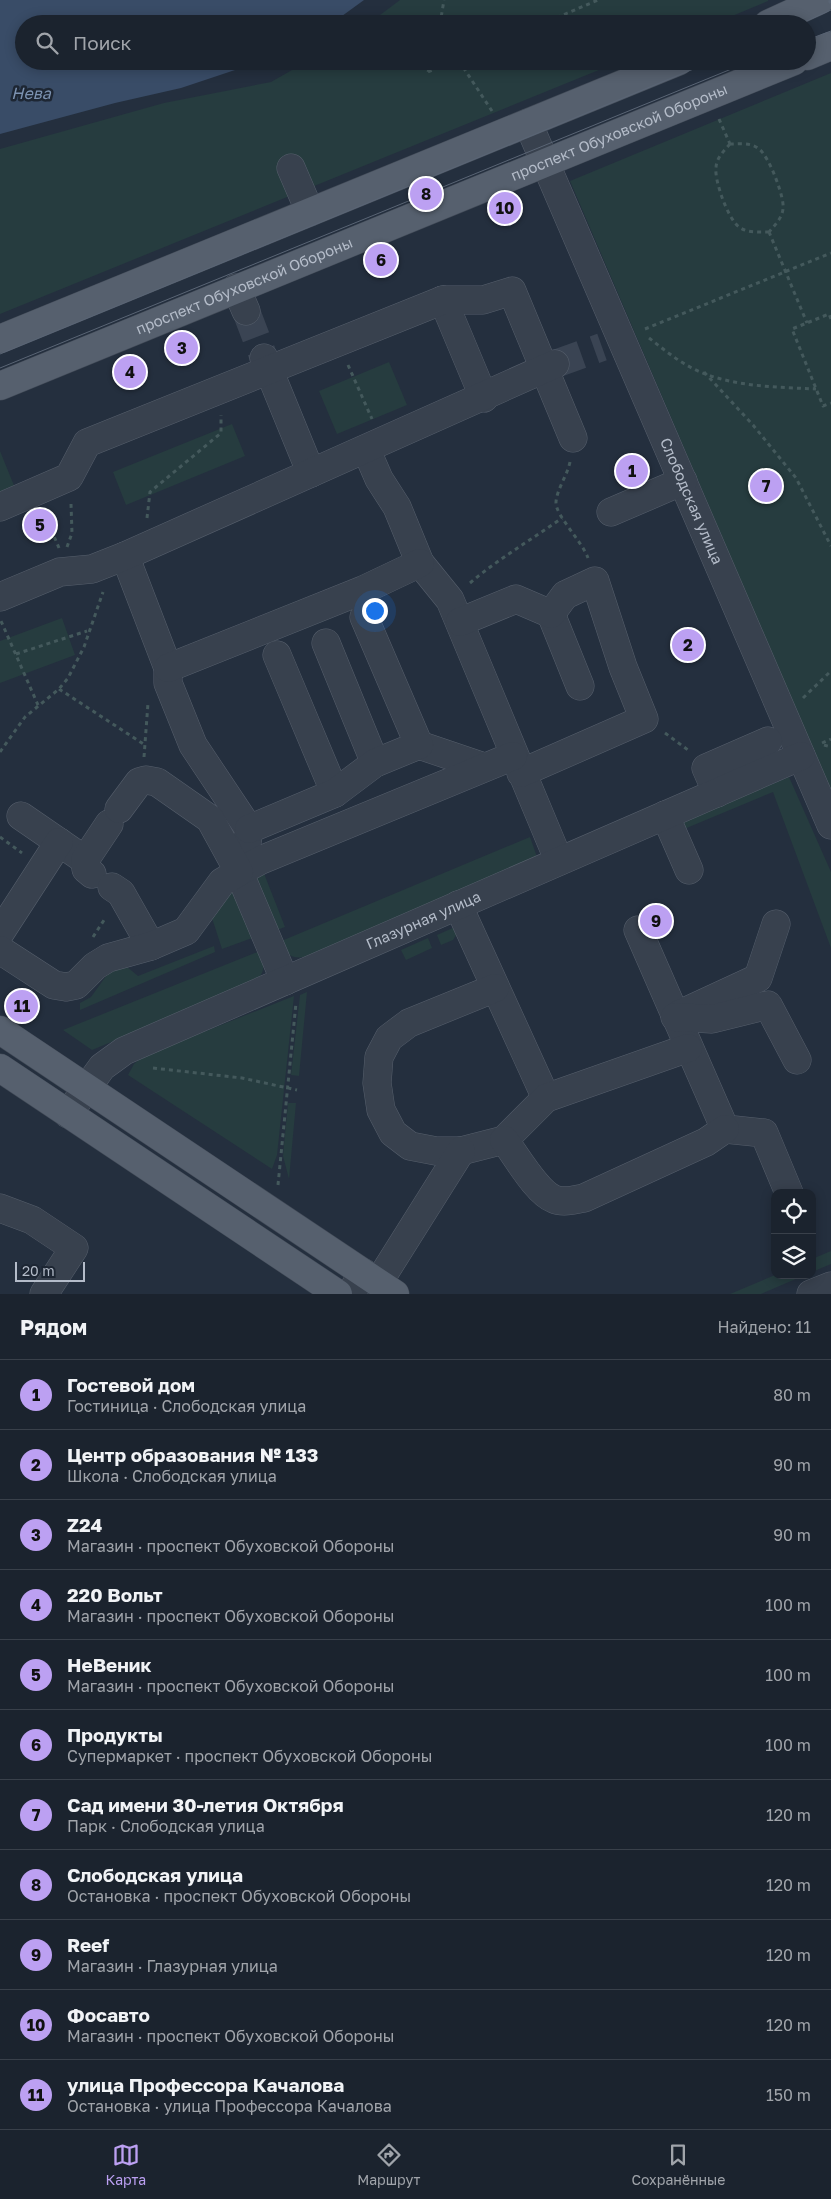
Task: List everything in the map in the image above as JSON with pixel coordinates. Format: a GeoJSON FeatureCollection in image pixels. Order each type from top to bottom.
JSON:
{"type":"FeatureCollection","features":[{"type":"Feature","properties":{"kind":"main road"},"geometry":{"type":"LineString","coordinates":[[778,13],[820,0]]}},
{"type":"Feature","properties":{"kind":"main road"},"geometry":{"type":"LineString","coordinates":[[816,52],[831,46]]}},
{"type":"Feature","properties":{"kind":"main road"},"geometry":{"type":"LineString","coordinates":[[0,339],[657,70]]}},
{"type":"Feature","properties":{"kind":"main road","name":"проспект Обуховской Обороны"},"geometry":{"type":"LineString","coordinates":[[0,386],[241,300],[545,161],[772,70]]}},
{"type":"Feature","properties":{"kind":"main road"},"geometry":{"type":"LineString","coordinates":[[0,1030],[86,1087],[372,1286]]}},
{"type":"Feature","properties":{"kind":"main road"},"geometry":{"type":"LineString","coordinates":[[0,1068],[338,1294]]}},
{"type":"Feature","properties":{"kind":"street","name":"Слободская улица"},"geometry":{"type":"LineString","coordinates":[[528,123],[545,161],[612,343],[683,481],[831,825]]}},
{"type":"Feature","properties":{"kind":"street"},"geometry":{"type":"LineString","coordinates":[[291,168],[310,212]]}},
{"type":"Feature","properties":{"kind":"street"},"geometry":{"type":"LineString","coordinates":[[0,507],[69,477],[87,443],[222,389],[267,364],[443,300],[483,300],[512,291],[549,367],[573,438]]}},
{"type":"Feature","properties":{"kind":"street"},"geometry":{"type":"LineString","coordinates":[[443,300],[484,398]]}},
{"type":"Feature","properties":{"kind":"street"},"geometry":{"type":"LineString","coordinates":[[267,364],[311,473]]}},
{"type":"Feature","properties":{"kind":"street"},"geometry":{"type":"LineString","coordinates":[[0,597],[60,572],[66,564],[92,569],[134,552],[484,398],[549,367]]}},
{"type":"Feature","properties":{"kind":"street"},"geometry":{"type":"LineString","coordinates":[[366,449],[378,479],[397,507],[420,563],[455,611],[517,764],[559,861]]}},
{"type":"Feature","properties":{"kind":"street"},"geometry":{"type":"LineString","coordinates":[[611,512],[683,481]]}},
{"type":"Feature","properties":{"kind":"street"},"geometry":{"type":"LineString","coordinates":[[134,552],[168,668],[168,683],[193,745],[235,811],[249,829],[246,850],[239,872]]}},
{"type":"Feature","properties":{"kind":"street"},"geometry":{"type":"LineString","coordinates":[[168,668],[362,590],[420,563]]}},
{"type":"Feature","properties":{"kind":"street"},"geometry":{"type":"LineString","coordinates":[[0,950],[54,985],[66,987],[76,985],[95,966],[108,958],[151,946],[186,931],[222,882],[261,860],[484,767],[517,764],[644,719],[623,667],[595,580],[565,595],[551,614]]}},
{"type":"Feature","properties":{"kind":"street"},"geometry":{"type":"LineString","coordinates":[[455,611],[516,599],[551,614],[580,686]]}},
{"type":"Feature","properties":{"kind":"street"},"geometry":{"type":"LineString","coordinates":[[364,617],[419,745]]}},
{"type":"Feature","properties":{"kind":"street"},"geometry":{"type":"LineString","coordinates":[[326,643],[375,763]]}},
{"type":"Feature","properties":{"kind":"street"},"geometry":{"type":"LineString","coordinates":[[277,655],[335,793]]}},
{"type":"Feature","properties":{"kind":"street"},"geometry":{"type":"LineString","coordinates":[[717,793],[706,768],[768,741]]}},
{"type":"Feature","properties":{"kind":"street"},"geometry":{"type":"LineString","coordinates":[[249,829],[335,793],[375,763],[419,745],[484,767]]}},
{"type":"Feature","properties":{"kind":"street","name":"Глазурная улица"},"geometry":{"type":"LineString","coordinates":[[68,1114],[102,1067],[124,1051],[801,756]]}},
{"type":"Feature","properties":{"kind":"street"},"geometry":{"type":"LineString","coordinates":[[103,879],[114,816],[134,786],[146,780],[157,782],[210,819],[239,872],[288,980]]}},
{"type":"Feature","properties":{"kind":"street"},"geometry":{"type":"LineString","coordinates":[[665,815],[689,870]]}},
{"type":"Feature","properties":{"kind":"street"},"geometry":{"type":"LineString","coordinates":[[22,816],[58,842],[103,879],[151,946]]}},
{"type":"Feature","properties":{"kind":"street"},"geometry":{"type":"LineString","coordinates":[[0,933],[7,904],[58,842]]}},
{"type":"Feature","properties":{"kind":"street"},"geometry":{"type":"LineString","coordinates":[[458,905],[546,1098]]}},
{"type":"Feature","properties":{"kind":"street"},"geometry":{"type":"LineString","coordinates":[[675,1016],[758,978],[776,924]]}},
{"type":"Feature","properties":{"kind":"street"},"geometry":{"type":"LineString","coordinates":[[638,930],[688,1048],[726,1129]]}},
{"type":"Feature","properties":{"kind":"street"},"geometry":{"type":"LineString","coordinates":[[495,988],[409,1023],[389,1038],[379,1057],[377,1083],[381,1110],[393,1133],[410,1146],[436,1151],[461,1151],[504,1140],[546,1098],[688,1048]]}},
{"type":"Feature","properties":{"kind":"street"},"geometry":{"type":"LineString","coordinates":[[675,1016],[712,1019],[768,1005],[797,1060]]}},
{"type":"Feature","properties":{"kind":"street"},"geometry":{"type":"LineString","coordinates":[[504,1140],[542,1192],[554,1200],[570,1202],[584,1198],[706,1142],[726,1129],[764,1133],[787,1189]]}},
{"type":"Feature","properties":{"kind":"street"},"geometry":{"type":"LineString","coordinates":[[372,1286],[461,1151]]}},
{"type":"Feature","properties":{"kind":"street"},"geometry":{"type":"LineString","coordinates":[[0,1208],[32,1220],[74,1248],[44,1294]]}},
{"type":"Feature","properties":{"kind":"street"},"geometry":{"type":"LineString","coordinates":[[811,1294],[831,1286]]}},
{"type":"Feature","properties":{"kind":"path"},"geometry":{"type":"LineString","coordinates":[[442,15],[444,0]]}},
{"type":"Feature","properties":{"kind":"path"},"geometry":{"type":"LineString","coordinates":[[563,15],[598,0]]}},
{"type":"Feature","properties":{"kind":"path"},"geometry":{"type":"LineString","coordinates":[[465,70],[497,118]]}},
{"type":"Feature","properties":{"kind":"path"},"geometry":{"type":"LineString","coordinates":[[716,111],[730,144]]}},
{"type":"Feature","properties":{"kind":"path"},"geometry":{"type":"LineString","coordinates":[[730,144],[749,144],[759,149],[767,158],[783,198],[783,209],[780,219],[769,232],[752,232],[740,228],[732,221],[715,178],[716,166],[720,155],[730,144]]}},
{"type":"Feature","properties":{"kind":"path"},"geometry":{"type":"LineString","coordinates":[[769,232],[807,323]]}},
{"type":"Feature","properties":{"kind":"path"},"geometry":{"type":"LineString","coordinates":[[816,389],[753,384],[722,379],[691,368],[664,350],[641,331],[831,253]]}},
{"type":"Feature","properties":{"kind":"path"},"geometry":{"type":"LineString","coordinates":[[831,319],[829,314],[792,329],[823,406],[831,403]]}},
{"type":"Feature","properties":{"kind":"path"},"geometry":{"type":"LineString","coordinates":[[704,372],[754,425],[796,478],[831,546]]}},
{"type":"Feature","properties":{"kind":"path"},"geometry":{"type":"LineString","coordinates":[[352,375],[373,421]]}},
{"type":"Feature","properties":{"kind":"path"},"geometry":{"type":"LineString","coordinates":[[134,552],[150,492],[221,433],[222,389]]}},
{"type":"Feature","properties":{"kind":"path"},"geometry":{"type":"LineString","coordinates":[[573,438],[567,445],[570,464],[556,500],[556,508],[579,538],[595,580]]}},
{"type":"Feature","properties":{"kind":"path"},"geometry":{"type":"LineString","coordinates":[[66,564],[72,533],[69,477]]}},
{"type":"Feature","properties":{"kind":"path"},"geometry":{"type":"LineString","coordinates":[[35,492],[66,564]]}},
{"type":"Feature","properties":{"kind":"path"},"geometry":{"type":"LineString","coordinates":[[455,611],[495,562],[510,555],[562,518]]}},
{"type":"Feature","properties":{"kind":"path"},"geometry":{"type":"LineString","coordinates":[[0,752],[25,717],[58,689],[76,664],[104,589]]}},
{"type":"Feature","properties":{"kind":"path"},"geometry":{"type":"LineString","coordinates":[[0,618],[38,705]]}},
{"type":"Feature","properties":{"kind":"path"},"geometry":{"type":"LineString","coordinates":[[16,654],[87,631]]}},
{"type":"Feature","properties":{"kind":"path"},"geometry":{"type":"LineString","coordinates":[[784,715],[831,671]]}},
{"type":"Feature","properties":{"kind":"path"},"geometry":{"type":"LineString","coordinates":[[58,689],[145,745]]}},
{"type":"Feature","properties":{"kind":"path"},"geometry":{"type":"LineString","coordinates":[[146,780],[144,762],[148,700]]}},
{"type":"Feature","properties":{"kind":"path"},"geometry":{"type":"LineString","coordinates":[[644,719],[697,756],[706,768]]}},
{"type":"Feature","properties":{"kind":"path"},"geometry":{"type":"LineString","coordinates":[[88,944],[103,879]]}},
{"type":"Feature","properties":{"kind":"path"},"geometry":{"type":"LineString","coordinates":[[278,1186],[297,995],[288,980]]}},
{"type":"Feature","properties":{"kind":"path"},"geometry":{"type":"LineString","coordinates":[[152,1068],[242,1078],[298,1090]]}},
{"type":"Feature","properties":{"kind":"green space"},"geometry":{"type":"Polygon","coordinates":[[[400,0],[768,0],[735,15],[380,15],[400,0]]]}},
{"type":"Feature","properties":{"kind":"green space"},"geometry":{"type":"Polygon","coordinates":[[[292,70],[599,70],[0,314],[0,149],[164,103],[271,82],[292,70]]]}},
{"type":"Feature","properties":{"kind":"green space"},"geometry":{"type":"Polygon","coordinates":[[[831,73],[831,792],[570,181],[831,73]]]}},
{"type":"Feature","properties":{"kind":"green space"},"geometry":{"type":"Polygon","coordinates":[[[389,362],[407,405],[337,434],[319,391],[389,362]]]}},
{"type":"Feature","properties":{"kind":"green space"},"geometry":{"type":"Polygon","coordinates":[[[232,424],[245,456],[126,505],[113,472],[232,424]]]}},
{"type":"Feature","properties":{"kind":"green space"},"geometry":{"type":"Polygon","coordinates":[[[0,451],[15,488],[0,494],[0,451]]]}},
{"type":"Feature","properties":{"kind":"green space"},"geometry":{"type":"Polygon","coordinates":[[[62,618],[75,655],[0,683],[0,641],[62,618]]]}},
{"type":"Feature","properties":{"kind":"green space"},"geometry":{"type":"Polygon","coordinates":[[[789,777],[831,872],[831,948],[773,792],[677,832],[684,821],[789,777]]]}},
{"type":"Feature","properties":{"kind":"green space"},"geometry":{"type":"Polygon","coordinates":[[[530,837],[537,857],[305,957],[289,955],[279,942],[530,837]]]}},
{"type":"Feature","properties":{"kind":"green space"},"geometry":{"type":"Polygon","coordinates":[[[263,871],[285,927],[274,931],[255,881],[256,874],[263,871]]]}},
{"type":"Feature","properties":{"kind":"green space"},"geometry":{"type":"Polygon","coordinates":[[[230,892],[234,893],[255,937],[222,949],[211,915],[230,892]]]}},
{"type":"Feature","properties":{"kind":"green space"},"geometry":{"type":"Polygon","coordinates":[[[455,927],[458,932],[453,940],[441,945],[437,935],[455,927]]]}},
{"type":"Feature","properties":{"kind":"green space"},"geometry":{"type":"Polygon","coordinates":[[[428,938],[432,948],[406,960],[401,950],[428,938]]]}},
{"type":"Feature","properties":{"kind":"green space"},"geometry":{"type":"Polygon","coordinates":[[[214,946],[215,952],[80,1010],[80,1003],[91,997],[109,972],[126,966],[138,976],[214,946]]]}},
{"type":"Feature","properties":{"kind":"green space"},"geometry":{"type":"Polygon","coordinates":[[[260,951],[263,961],[262,974],[251,984],[92,1050],[63,1030],[260,951]]]}},
{"type":"Feature","properties":{"kind":"green space"},"geometry":{"type":"Polygon","coordinates":[[[307,992],[299,1076],[291,1075],[300,995],[307,992]]]}},
{"type":"Feature","properties":{"kind":"green space"},"geometry":{"type":"Polygon","coordinates":[[[294,996],[277,1155],[272,1169],[128,1075],[134,1064],[143,1056],[294,996]]]}},
{"type":"Feature","properties":{"kind":"green space"},"geometry":{"type":"Polygon","coordinates":[[[288,1103],[296,1103],[289,1179],[283,1156],[288,1103]]]}},
{"type":"Feature","properties":{"kind":"green space"},"geometry":{"type":"Polygon","coordinates":[[[831,1251],[831,1264],[816,1270],[816,1257],[831,1251]]]}},
{"type":"Feature","properties":{"kind":"green space"},"geometry":{"type":"Polygon","coordinates":[[[771,1277],[771,1279],[796,1279],[761,1294],[730,1294],[771,1277]]]}},
{"type":"Feature","properties":{"kind":"water","name":"Нева"},"geometry":{"type":"Polygon","coordinates":[[[0,0],[364,0],[343,15],[15,15],[15,70],[235,70],[181,88],[115,103],[0,134],[0,0]]]}},
{"type":"Feature","properties":{"kind":"tunnel"},"geometry":{"type":"LineString","coordinates":[[246,311],[264,358]]}},
{"type":"Feature","properties":{"kind":"tunnel"},"geometry":{"type":"LineString","coordinates":[[555,364],[602,347]]}},
{"type":"Feature","properties":{"kind":"tram line"},"geometry":{"type":"LineString","coordinates":[[816,17],[831,10]]}},
{"type":"Feature","properties":{"kind":"tram line"},"geometry":{"type":"LineString","coordinates":[[816,37],[831,31]]}},
{"type":"Feature","properties":{"kind":"tram line"},"geometry":{"type":"LineString","coordinates":[[0,354],[691,70]]}},
{"type":"Feature","properties":{"kind":"tram line"},"geometry":{"type":"LineString","coordinates":[[0,368],[729,70]]}},
{"type":"Feature","properties":{"kind":"place","name":"Слободская улица"},"geometry":{"type":"Point","coordinates":[426,194]}},
{"type":"Feature","properties":{"kind":"place","name":"Фосавто"},"geometry":{"type":"Point","coordinates":[505,208]}},
{"type":"Feature","properties":{"kind":"place","name":"Продукты"},"geometry":{"type":"Point","coordinates":[381,260]}},
{"type":"Feature","properties":{"kind":"place","name":"Z24"},"geometry":{"type":"Point","coordinates":[182,348]}},
{"type":"Feature","properties":{"kind":"place","name":"220 Вольт"},"geometry":{"type":"Point","coordinates":[130,372]}},
{"type":"Feature","properties":{"kind":"place","name":"Гостевой дом"},"geometry":{"type":"Point","coordinates":[632,471]}},
{"type":"Feature","properties":{"kind":"place","name":"Сад имени 30-летия Октября"},"geometry":{"type":"Point","coordinates":[766,486]}},
{"type":"Feature","properties":{"kind":"place","name":"НеВеник"},"geometry":{"type":"Point","coordinates":[40,525]}},
{"type":"Feature","properties":{"kind":"place","name":"Центр образования № 133"},"geometry":{"type":"Point","coordinates":[688,645]}},
{"type":"Feature","properties":{"kind":"place","name":"Reef"},"geometry":{"type":"Point","coordinates":[656,921]}},
{"type":"Feature","properties":{"kind":"place","name":"улица Профессора Качалова"},"geometry":{"type":"Point","coordinates":[22,1006]}}]}
